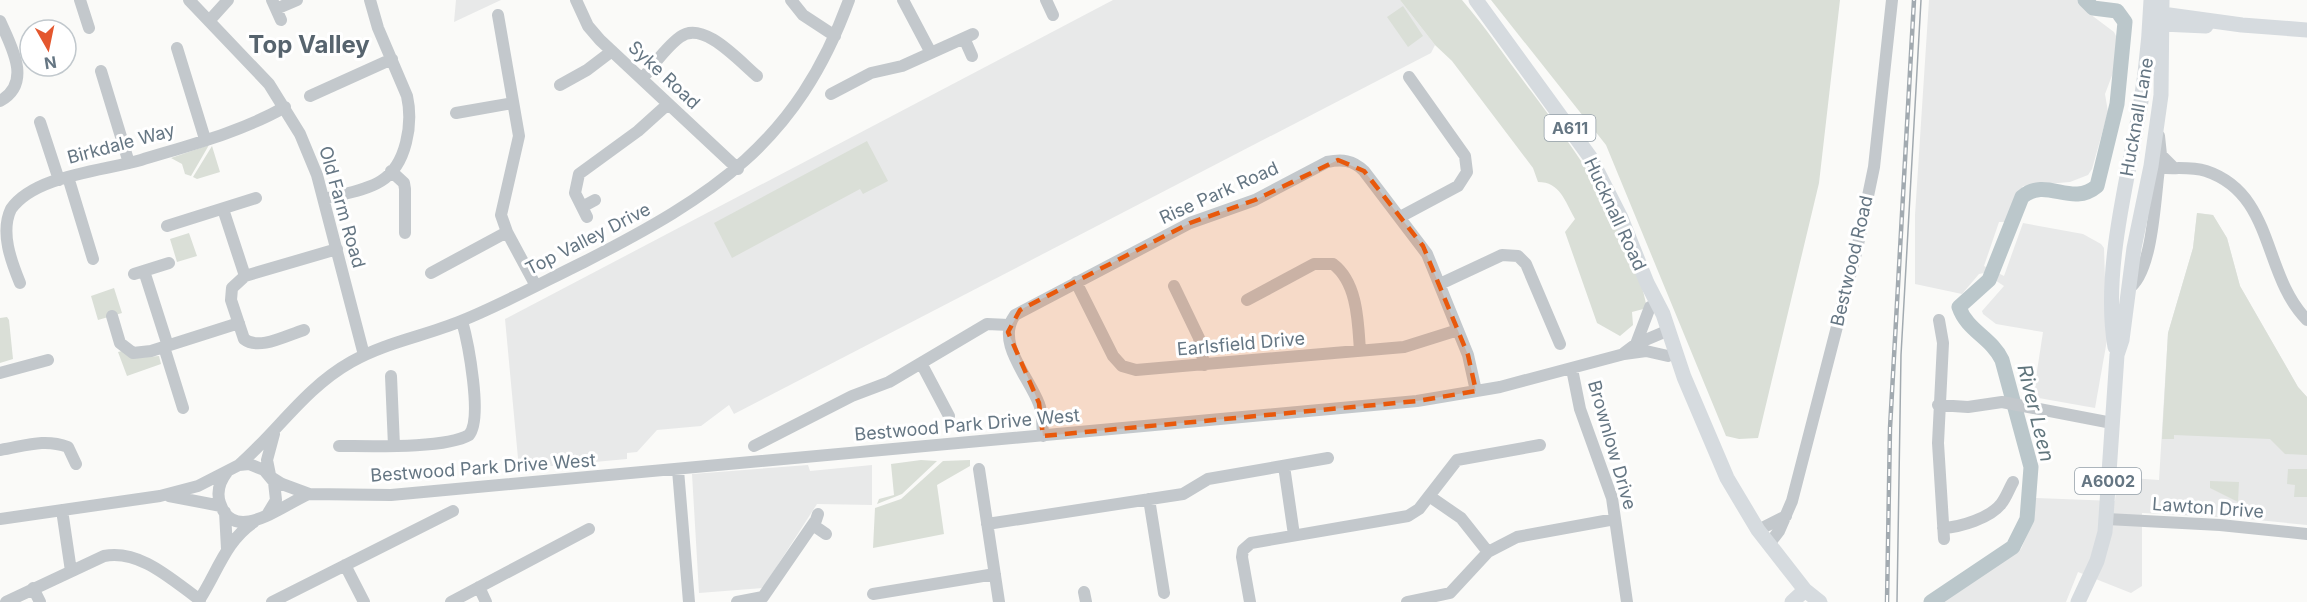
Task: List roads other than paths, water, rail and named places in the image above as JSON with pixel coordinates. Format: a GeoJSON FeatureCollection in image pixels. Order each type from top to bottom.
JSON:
{"type":"FeatureCollection","features":[{"type":"Feature","properties":{"kind":"main road","name":"Hucknall Road"},"geometry":{"type":"LineString","coordinates":[[1476,0],[1590,157],[1621,218],[1647,283],[1673,367],[1684,377],[1724,471],[1758,531],[1805,590]]}},
{"type":"Feature","properties":{"kind":"main road"},"geometry":{"type":"LineString","coordinates":[[2158,12],[2242,25],[2307,30]]}},
{"type":"Feature","properties":{"kind":"main road","name":"Hucknall Lane"},"geometry":{"type":"LineString","coordinates":[[2078,602],[2097,561],[2107,519],[2117,355],[2112,311],[2121,231],[2149,39],[2158,12]]}},
{"type":"Feature","properties":{"kind":"main road","name":"Hucknall Lane"},"geometry":{"type":"LineString","coordinates":[[2117,355],[2122,340],[2134,248],[2155,168],[2162,82],[2158,12]]}},
{"type":"Feature","properties":{"kind":"main road"},"geometry":{"type":"LineString","coordinates":[[2144,81],[2162,82]]}},
{"type":"Feature","properties":{"kind":"main road"},"geometry":{"type":"LineString","coordinates":[[2132,154],[2155,168]]}},
{"type":"Feature","properties":{"kind":"main road","name":"Hucknall Lane"},"geometry":{"type":"LineString","coordinates":[[2121,231],[2129,227],[2155,168]]}},
{"type":"Feature","properties":{"kind":"main road"},"geometry":{"type":"LineString","coordinates":[[2121,231],[2134,248]]}},
{"type":"Feature","properties":{"kind":"main road","name":"Hucknall Road"},"geometry":{"type":"LineString","coordinates":[[1647,283],[1650,307],[1666,342]]}},
{"type":"Feature","properties":{"kind":"main road"},"geometry":{"type":"LineString","coordinates":[[1792,602],[1805,590]]}},
{"type":"Feature","properties":{"kind":"main road","name":"A611"},"geometry":{"type":"LineString","coordinates":[[1805,590],[1820,602]]}},
{"type":"Feature","properties":{"kind":"street"},"geometry":{"type":"LineString","coordinates":[[82,0],[90,28]]}},
{"type":"Feature","properties":{"kind":"street","name":"Old Farm Road"},"geometry":{"type":"LineString","coordinates":[[189,0],[250,62],[285,107],[310,156],[324,199],[360,340],[369,353]]}},
{"type":"Feature","properties":{"kind":"street"},"geometry":{"type":"LineString","coordinates":[[209,21],[228,0]]}},
{"type":"Feature","properties":{"kind":"street"},"geometry":{"type":"LineString","coordinates":[[276,10],[297,0]]}},
{"type":"Feature","properties":{"kind":"street"},"geometry":{"type":"LineString","coordinates":[[324,199],[374,184],[391,171],[404,150],[410,119],[407,96],[378,28],[370,0]]}},
{"type":"Feature","properties":{"kind":"street","name":"Syke Road"},"geometry":{"type":"LineString","coordinates":[[576,0],[588,26],[738,169]]}},
{"type":"Feature","properties":{"kind":"street"},"geometry":{"type":"LineString","coordinates":[[790,0],[802,15],[835,36]]}},
{"type":"Feature","properties":{"kind":"street","name":"Top Valley Drive"},"geometry":{"type":"LineString","coordinates":[[233,468],[275,430],[304,396],[322,381],[369,353],[462,321],[536,286],[676,214],[738,169],[762,145],[800,98],[835,36],[849,0]]}},
{"type":"Feature","properties":{"kind":"street"},"geometry":{"type":"LineString","coordinates":[[903,0],[931,53]]}},
{"type":"Feature","properties":{"kind":"street"},"geometry":{"type":"LineString","coordinates":[[1046,0],[1053,15]]}},
{"type":"Feature","properties":{"kind":"street","name":"Bestwood Road"},"geometry":{"type":"LineString","coordinates":[[1769,544],[1786,516],[1857,249],[1874,167],[1892,0]]}},
{"type":"Feature","properties":{"kind":"street"},"geometry":{"type":"LineString","coordinates":[[498,15],[519,144],[501,206],[501,215],[507,232],[536,286]]}},
{"type":"Feature","properties":{"kind":"street"},"geometry":{"type":"LineString","coordinates":[[0,21],[17,62],[19,73],[12,90],[0,101]]}},
{"type":"Feature","properties":{"kind":"street"},"geometry":{"type":"LineString","coordinates":[[642,79],[678,38],[694,32],[710,36],[749,74]]}},
{"type":"Feature","properties":{"kind":"street"},"geometry":{"type":"LineString","coordinates":[[836,89],[875,71],[902,66],[969,36],[972,56]]}},
{"type":"Feature","properties":{"kind":"street"},"geometry":{"type":"LineString","coordinates":[[177,48],[206,139]]}},
{"type":"Feature","properties":{"kind":"street"},"geometry":{"type":"LineString","coordinates":[[568,85],[612,51]]}},
{"type":"Feature","properties":{"kind":"street"},"geometry":{"type":"LineString","coordinates":[[318,96],[392,59]]}},
{"type":"Feature","properties":{"kind":"street"},"geometry":{"type":"LineString","coordinates":[[101,71],[129,163]]}},
{"type":"Feature","properties":{"kind":"street"},"geometry":{"type":"LineString","coordinates":[[1400,217],[1458,186],[1467,172],[1465,156],[1409,77]]}},
{"type":"Feature","properties":{"kind":"street"},"geometry":{"type":"LineString","coordinates":[[465,116],[513,103]]}},
{"type":"Feature","properties":{"kind":"street"},"geometry":{"type":"LineString","coordinates":[[595,200],[585,212],[575,193],[579,174],[638,131],[668,104]]}},
{"type":"Feature","properties":{"kind":"street","name":"Birkdale Way"},"geometry":{"type":"LineString","coordinates":[[20,283],[4,252],[4,231],[11,210],[24,197],[63,178],[129,163],[257,123],[285,107]]}},
{"type":"Feature","properties":{"kind":"street"},"geometry":{"type":"LineString","coordinates":[[2157,125],[2162,155],[2172,166]]}},
{"type":"Feature","properties":{"kind":"street"},"geometry":{"type":"LineString","coordinates":[[39,130],[93,244],[93,259]]}},
{"type":"Feature","properties":{"kind":"street","name":"Rise Park Road"},"geometry":{"type":"LineString","coordinates":[[1009,325],[1020,310],[1190,223],[1256,200],[1327,162],[1338,160],[1358,165],[1424,246],[1468,355],[1476,392]]}},
{"type":"Feature","properties":{"kind":"street"},"geometry":{"type":"LineString","coordinates":[[2155,168],[2172,166],[2203,170],[2217,176],[2246,198],[2261,222],[2291,298],[2307,320]]}},
{"type":"Feature","properties":{"kind":"street","name":"Hucknall Lane"},"geometry":{"type":"LineString","coordinates":[[2128,289],[2134,286],[2144,262],[2151,235],[2155,168]]}},
{"type":"Feature","properties":{"kind":"street"},"geometry":{"type":"LineString","coordinates":[[391,171],[404,183],[408,227]]}},
{"type":"Feature","properties":{"kind":"street"},"geometry":{"type":"LineString","coordinates":[[175,228],[256,198]]}},
{"type":"Feature","properties":{"kind":"street"},"geometry":{"type":"LineString","coordinates":[[223,209],[244,276]]}},
{"type":"Feature","properties":{"kind":"street"},"geometry":{"type":"LineString","coordinates":[[435,267],[507,232]]}},
{"type":"Feature","properties":{"kind":"street"},"geometry":{"type":"LineString","coordinates":[[304,330],[261,344],[249,343],[244,339],[231,294],[234,284],[244,276],[337,249]]}},
{"type":"Feature","properties":{"kind":"street"},"geometry":{"type":"LineString","coordinates":[[1440,284],[1502,255],[1518,256],[1526,264],[1560,344]]}},
{"type":"Feature","properties":{"kind":"street"},"geometry":{"type":"LineString","coordinates":[[169,263],[139,272],[166,346],[183,408]]}},
{"type":"Feature","properties":{"kind":"street"},"geometry":{"type":"LineString","coordinates":[[1247,300],[1314,264],[1333,264],[1343,275],[1352,294],[1360,351]]}},
{"type":"Feature","properties":{"kind":"street","name":"Earlsfield Drive"},"geometry":{"type":"LineString","coordinates":[[1076,282],[1113,356],[1122,366],[1136,370],[1415,345],[1458,330]]}},
{"type":"Feature","properties":{"kind":"street"},"geometry":{"type":"LineString","coordinates":[[1174,286],[1199,338],[1204,365]]}},
{"type":"Feature","properties":{"kind":"street"},"geometry":{"type":"LineString","coordinates":[[1624,354],[1636,344],[1650,307]]}},
{"type":"Feature","properties":{"kind":"street"},"geometry":{"type":"LineString","coordinates":[[346,443],[394,446],[457,440],[472,431],[475,421],[469,352],[462,321]]}},
{"type":"Feature","properties":{"kind":"street"},"geometry":{"type":"LineString","coordinates":[[111,324],[120,343],[133,353],[166,346],[239,323]]}},
{"type":"Feature","properties":{"kind":"street"},"geometry":{"type":"LineString","coordinates":[[754,446],[778,439],[852,396],[889,382],[987,324],[1009,325],[1011,346],[1039,403],[1043,436]]}},
{"type":"Feature","properties":{"kind":"street"},"geometry":{"type":"LineString","coordinates":[[1945,326],[1938,405],[1943,533],[1995,509],[2006,487]]}},
{"type":"Feature","properties":{"kind":"street"},"geometry":{"type":"LineString","coordinates":[[1636,344],[1666,342]]}},
{"type":"Feature","properties":{"kind":"street","name":"Bestwood Park Drive West"},"geometry":{"type":"LineString","coordinates":[[233,468],[257,466],[282,484],[309,494],[363,496],[417,494],[1395,403],[1476,392],[1624,354],[1646,351],[1666,342]]}},
{"type":"Feature","properties":{"kind":"street"},"geometry":{"type":"LineString","coordinates":[[0,373],[48,360]]}},
{"type":"Feature","properties":{"kind":"street"},"geometry":{"type":"LineString","coordinates":[[921,363],[949,416]]}},
{"type":"Feature","properties":{"kind":"street","name":"Brownlow Drive"},"geometry":{"type":"LineString","coordinates":[[1572,369],[1580,410],[1610,493],[1627,602]]}},
{"type":"Feature","properties":{"kind":"street"},"geometry":{"type":"LineString","coordinates":[[388,383],[394,446]]}},
{"type":"Feature","properties":{"kind":"street"},"geometry":{"type":"LineString","coordinates":[[1938,405],[1968,407],[2002,402],[2112,423]]}},
{"type":"Feature","properties":{"kind":"street","name":"Top Valley Drive"},"geometry":{"type":"LineString","coordinates":[[271,476],[267,460],[275,430]]}},
{"type":"Feature","properties":{"kind":"street"},"geometry":{"type":"LineString","coordinates":[[0,450],[40,442],[58,444],[68,447],[75,464]]}},
{"type":"Feature","properties":{"kind":"street"},"geometry":{"type":"LineString","coordinates":[[1250,602],[1243,550],[1251,543],[1408,516],[1419,509],[1457,460],[1540,444]]}},
{"type":"Feature","properties":{"kind":"street"},"geometry":{"type":"LineString","coordinates":[[987,524],[1187,493],[1208,479],[1328,458]]}},
{"type":"Feature","properties":{"kind":"street"},"geometry":{"type":"LineString","coordinates":[[1284,466],[1294,535]]}},
{"type":"Feature","properties":{"kind":"street"},"geometry":{"type":"LineString","coordinates":[[0,519],[160,496],[198,486],[233,468]]}},
{"type":"Feature","properties":{"kind":"street"},"geometry":{"type":"LineString","coordinates":[[227,549],[227,522],[218,488],[233,468]]}},
{"type":"Feature","properties":{"kind":"street"},"geometry":{"type":"LineString","coordinates":[[678,470],[688,602]]}},
{"type":"Feature","properties":{"kind":"street"},"geometry":{"type":"LineString","coordinates":[[267,515],[274,505],[276,494],[271,476]]}},
{"type":"Feature","properties":{"kind":"street"},"geometry":{"type":"LineString","coordinates":[[983,476],[987,524],[999,602]]}},
{"type":"Feature","properties":{"kind":"street","name":"Bestwood Park Drive West"},"geometry":{"type":"LineString","coordinates":[[199,601],[227,549],[243,529],[309,494]]}},
{"type":"Feature","properties":{"kind":"street"},"geometry":{"type":"LineString","coordinates":[[160,496],[209,502],[223,509],[238,521],[255,522]]}},
{"type":"Feature","properties":{"kind":"street"},"geometry":{"type":"LineString","coordinates":[[1429,496],[1461,518],[1488,552]]}},
{"type":"Feature","properties":{"kind":"street"},"geometry":{"type":"LineString","coordinates":[[1149,499],[1160,588]]}},
{"type":"Feature","properties":{"kind":"street"},"geometry":{"type":"LineString","coordinates":[[62,510],[71,571]]}},
{"type":"Feature","properties":{"kind":"street"},"geometry":{"type":"LineString","coordinates":[[272,602],[345,565],[428,518],[453,511]]}},
{"type":"Feature","properties":{"kind":"street"},"geometry":{"type":"LineString","coordinates":[[1758,531],[1786,516]]}},
{"type":"Feature","properties":{"kind":"street"},"geometry":{"type":"LineString","coordinates":[[737,602],[763,597],[815,519],[826,534]]}},
{"type":"Feature","properties":{"kind":"street"},"geometry":{"type":"LineString","coordinates":[[1407,602],[1450,593],[1488,552],[1517,537],[1615,519]]}},
{"type":"Feature","properties":{"kind":"street","name":"Lawton Drive"},"geometry":{"type":"LineString","coordinates":[[2107,519],[2220,525],[2307,534]]}},
{"type":"Feature","properties":{"kind":"street"},"geometry":{"type":"LineString","coordinates":[[451,602],[589,529]]}},
{"type":"Feature","properties":{"kind":"street"},"geometry":{"type":"LineString","coordinates":[[6,602],[104,556],[131,555],[199,601]]}},
{"type":"Feature","properties":{"kind":"street"},"geometry":{"type":"LineString","coordinates":[[345,565],[364,602]]}},
{"type":"Feature","properties":{"kind":"street"},"geometry":{"type":"LineString","coordinates":[[879,590],[995,574]]}},
{"type":"Feature","properties":{"kind":"street"},"geometry":{"type":"LineString","coordinates":[[478,587],[486,602]]}},
{"type":"Feature","properties":{"kind":"street"},"geometry":{"type":"LineString","coordinates":[[33,588],[40,602]]}},
{"type":"Feature","properties":{"kind":"waterway","name":"River Leen"},"geometry":{"type":"LineString","coordinates":[[1931,602],[2013,547],[2027,519],[2031,467],[2002,360],[1992,345],[1968,322],[1959,307],[1989,280],[2022,197],[2031,191],[2041,190],[2078,194],[2097,186],[2117,104],[2125,22],[2117,11],[2093,8],[2085,0]]}},
{"type":"Feature","properties":{"kind":"tram line"},"geometry":{"type":"LineString","coordinates":[[1897,602],[1901,355],[1921,0]]}},
{"type":"Feature","properties":{"kind":"railway"},"geometry":{"type":"LineString","coordinates":[[1887,602],[1890,428],[1914,0]]}},
{"type":"Feature","properties":{"kind":"district","name":"Top Valley"},"geometry":{"type":"Point","coordinates":[309,45]}}]}
